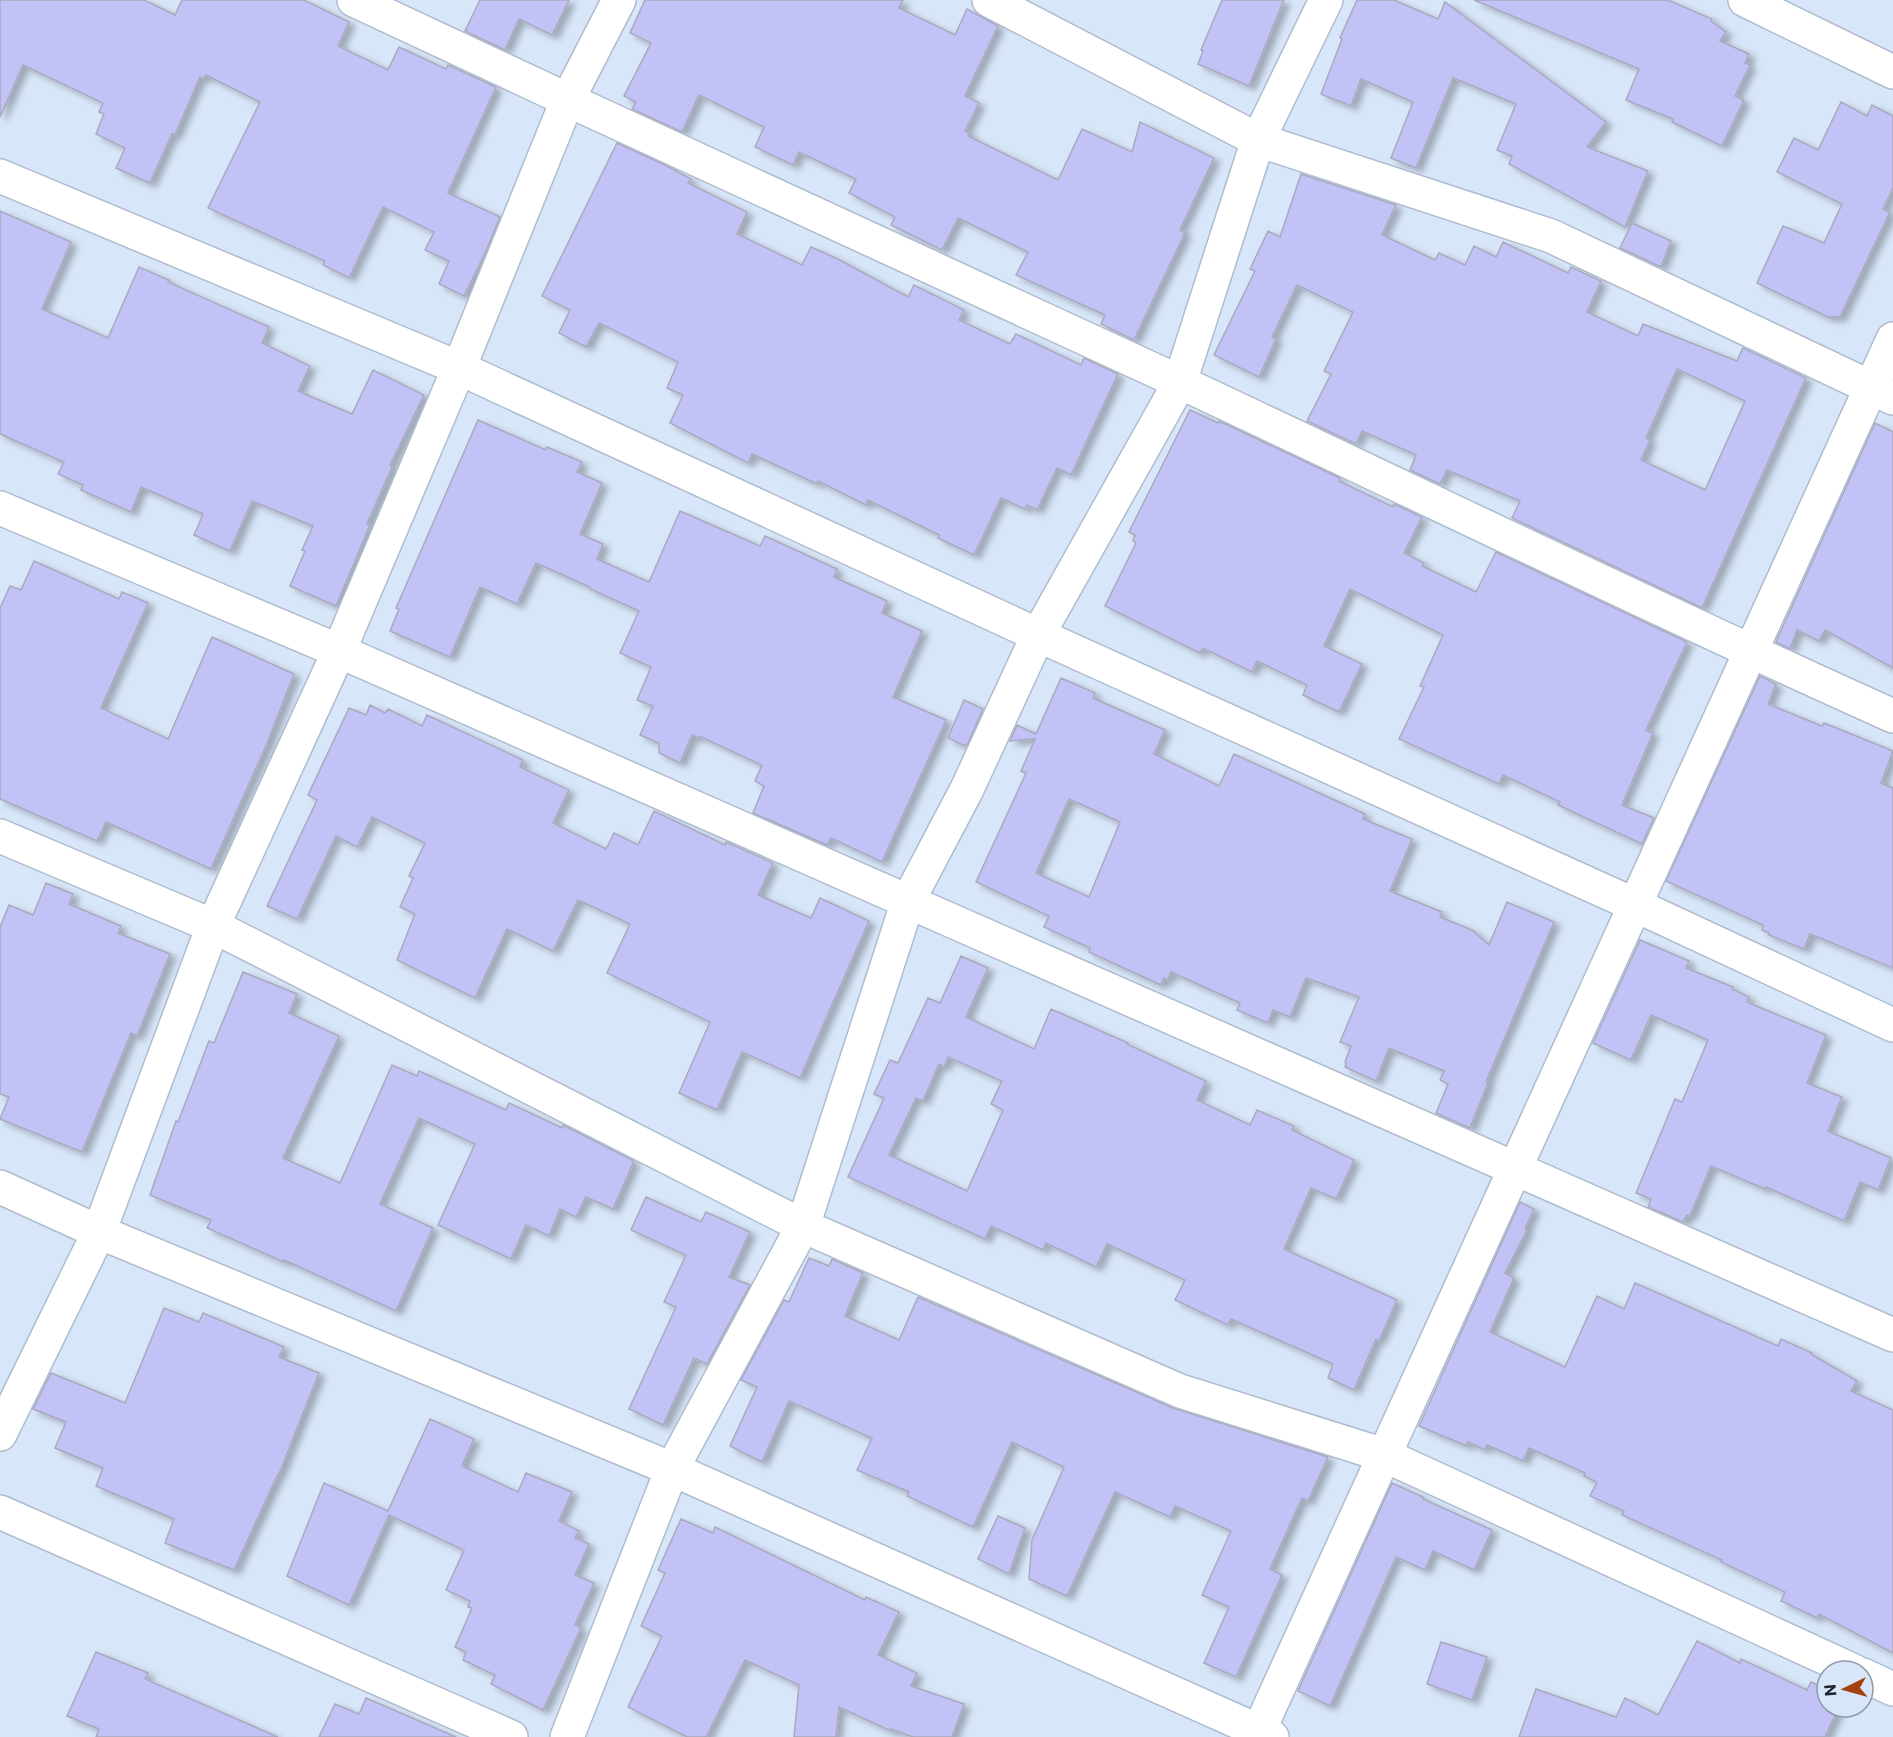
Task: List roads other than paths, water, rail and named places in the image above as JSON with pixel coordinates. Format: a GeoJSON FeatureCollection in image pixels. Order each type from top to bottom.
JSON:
{"type":"FeatureCollection","features":[{"type":"Feature","properties":{"kind":"street"},"geometry":{"type":"LineString","coordinates":[[354,0],[567,101],[1180,382],[1750,652],[1893,716]]}},
{"type":"Feature","properties":{"kind":"street"},"geometry":{"type":"LineString","coordinates":[[0,1434],[99,1232],[213,926],[339,651],[459,368],[567,101],[619,0]]}},
{"type":"Feature","properties":{"kind":"street"},"geometry":{"type":"LineString","coordinates":[[989,0],[1258,140],[1551,236],[1882,392]]}},
{"type":"Feature","properties":{"kind":"street"},"geometry":{"type":"LineString","coordinates":[[567,1737],[672,1469],[803,1226],[908,901],[967,789],[1038,635],[1180,382],[1258,140],[1326,0]]}},
{"type":"Feature","properties":{"kind":"street"},"geometry":{"type":"LineString","coordinates":[[1745,0],[1893,72]]}},
{"type":"Feature","properties":{"kind":"street"},"geometry":{"type":"LineString","coordinates":[[0,176],[459,368],[1893,1025]]}},
{"type":"Feature","properties":{"kind":"street"},"geometry":{"type":"LineString","coordinates":[[0,1187],[99,1232],[672,1469],[1262,1735],[1384,1455],[1750,652],[1882,392],[1893,339]]}},
{"type":"Feature","properties":{"kind":"street"},"geometry":{"type":"LineString","coordinates":[[0,508],[339,651],[1893,1335]]}},
{"type":"Feature","properties":{"kind":"street"},"geometry":{"type":"LineString","coordinates":[[0,836],[213,926],[803,1226],[1180,1391],[1384,1455],[1828,1659]]}},
{"type":"Feature","properties":{"kind":"street"},"geometry":{"type":"LineString","coordinates":[[0,1512],[511,1737]]}},
{"type":"Feature","properties":{"kind":"street"},"geometry":{"type":"LineString","coordinates":[[1875,1681],[1893,1689]]}}]}
